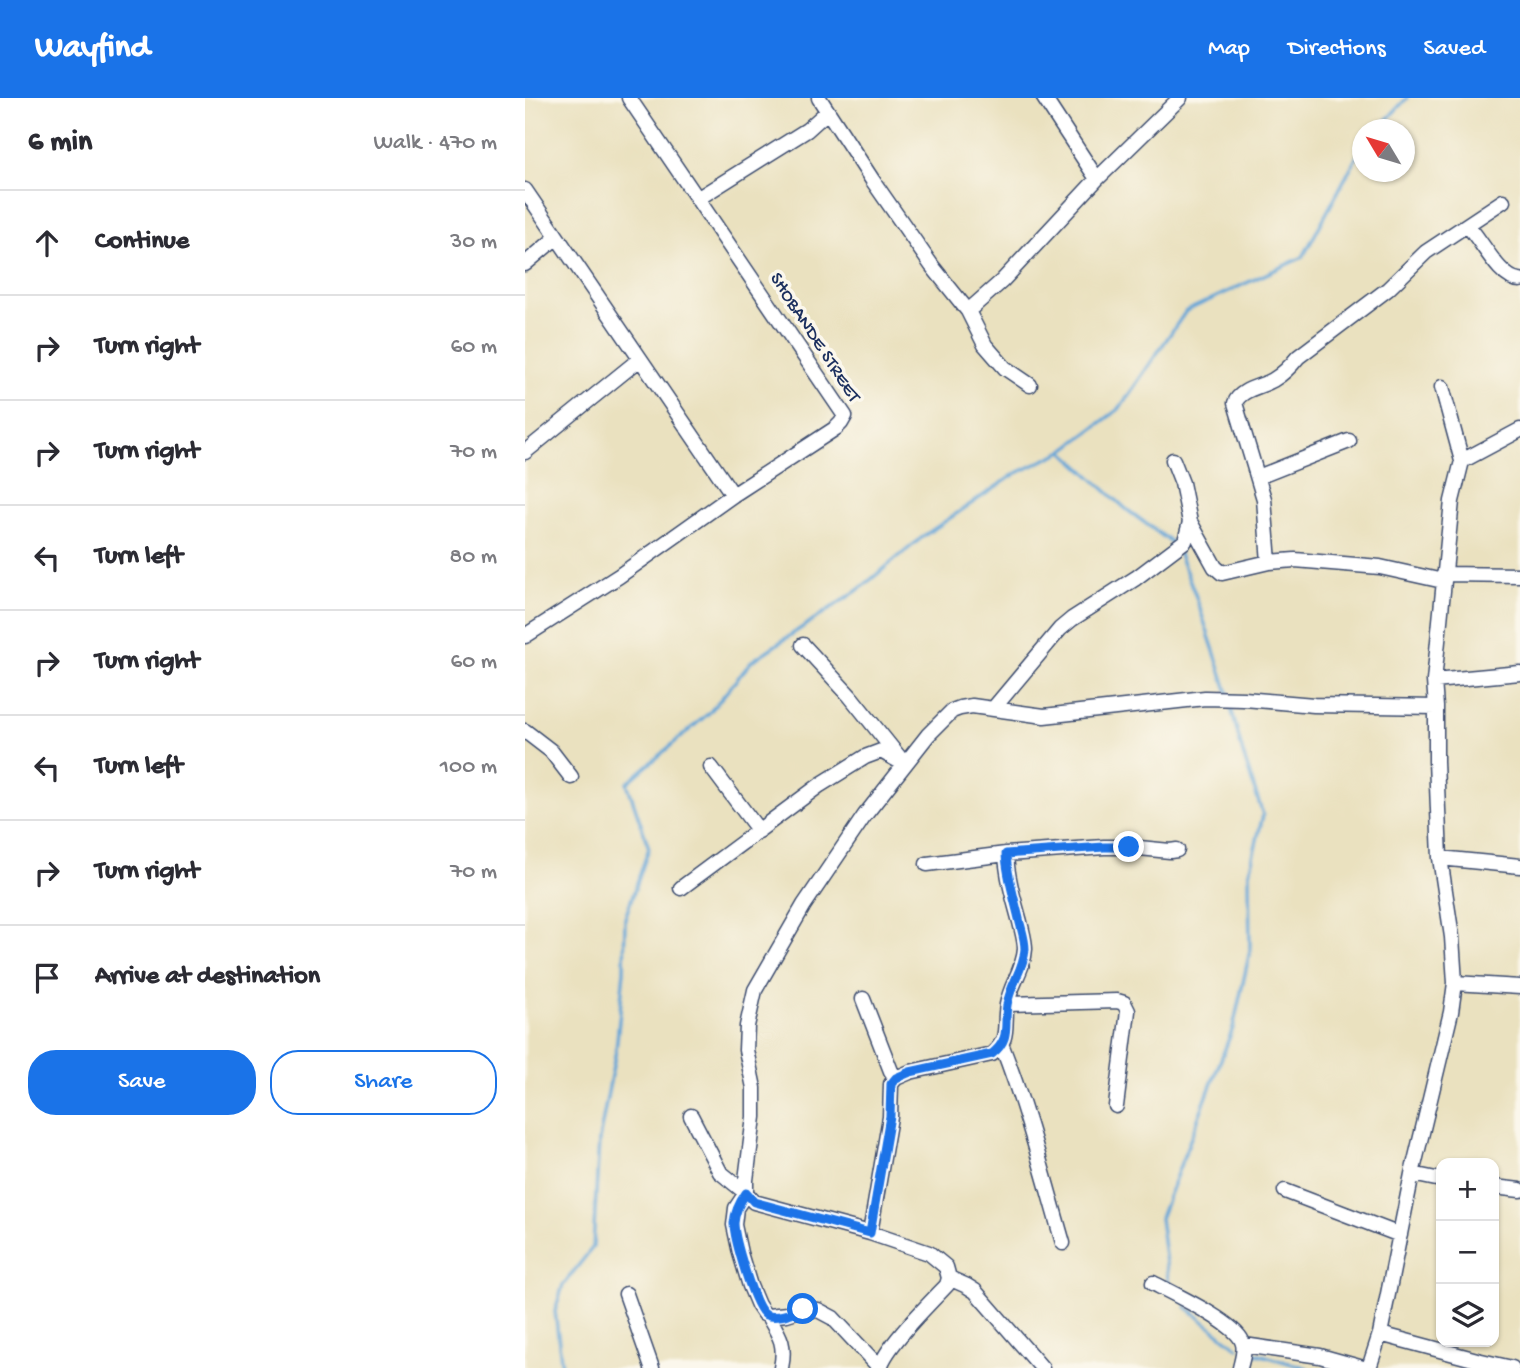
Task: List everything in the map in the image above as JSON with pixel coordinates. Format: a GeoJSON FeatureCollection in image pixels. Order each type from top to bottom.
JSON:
{"type":"FeatureCollection","features":[{"type":"Feature","properties":{"kind":"street","name":"SHOBANDE STREET"},"geometry":{"type":"LineString","coordinates":[[525,636],[619,576],[733,495],[837,428],[845,416],[629,98]]}},
{"type":"Feature","properties":{"kind":"street"},"geometry":{"type":"LineString","coordinates":[[818,98],[932,266],[968,311],[985,345],[1005,368],[1030,385]]}},
{"type":"Feature","properties":{"kind":"street"},"geometry":{"type":"LineString","coordinates":[[1044,98],[1097,179]]}},
{"type":"Feature","properties":{"kind":"street"},"geometry":{"type":"LineString","coordinates":[[968,311],[1002,281],[1097,179],[1180,98]]}},
{"type":"Feature","properties":{"kind":"street"},"geometry":{"type":"LineString","coordinates":[[697,199],[807,130],[827,113]]}},
{"type":"Feature","properties":{"kind":"street"},"geometry":{"type":"LineString","coordinates":[[525,190],[733,495]]}},
{"type":"Feature","properties":{"kind":"street"},"geometry":{"type":"LineString","coordinates":[[1269,562],[1264,499],[1235,403],[1236,398],[1275,379],[1298,357],[1388,289],[1426,252],[1503,201]]}},
{"type":"Feature","properties":{"kind":"street"},"geometry":{"type":"LineString","coordinates":[[1467,225],[1502,271],[1514,280],[1520,280]]}},
{"type":"Feature","properties":{"kind":"street"},"geometry":{"type":"LineString","coordinates":[[525,264],[557,237]]}},
{"type":"Feature","properties":{"kind":"street"},"geometry":{"type":"LineString","coordinates":[[525,452],[640,359]]}},
{"type":"Feature","properties":{"kind":"street"},"geometry":{"type":"LineString","coordinates":[[1369,1368],[1380,1334],[1412,1174],[1451,1012],[1455,983],[1452,937],[1440,858],[1434,681],[1452,501],[1462,461],[1442,387]]}},
{"type":"Feature","properties":{"kind":"street"},"geometry":{"type":"LineString","coordinates":[[1462,461],[1520,430]]}},
{"type":"Feature","properties":{"kind":"street"},"geometry":{"type":"LineString","coordinates":[[1258,477],[1349,441]]}},
{"type":"Feature","properties":{"kind":"street"},"geometry":{"type":"LineString","coordinates":[[1173,460],[1182,483],[1190,523],[1215,567],[1222,573],[1269,562],[1295,560],[1380,568],[1443,578],[1520,575]]}},
{"type":"Feature","properties":{"kind":"street"},"geometry":{"type":"LineString","coordinates":[[993,709],[1066,624],[1136,578],[1185,541],[1190,523]]}},
{"type":"Feature","properties":{"kind":"street"},"geometry":{"type":"LineString","coordinates":[[803,645],[850,696],[904,764]]}},
{"type":"Feature","properties":{"kind":"street"},"geometry":{"type":"LineString","coordinates":[[1434,681],[1520,673]]}},
{"type":"Feature","properties":{"kind":"street"},"geometry":{"type":"LineString","coordinates":[[880,1368],[833,1318],[818,1310],[803,1309],[774,1317],[768,1316],[758,1305],[750,1286],[734,1225],[736,1208],[746,1193],[754,1117],[754,1088],[746,1050],[747,1026],[755,990],[804,905],[865,815],[928,735],[952,711],[972,706],[1044,716],[1205,698],[1314,705],[1436,707]]}},
{"type":"Feature","properties":{"kind":"street"},"geometry":{"type":"LineString","coordinates":[[525,731],[551,751],[571,777]]}},
{"type":"Feature","properties":{"kind":"street"},"geometry":{"type":"LineString","coordinates":[[681,888],[820,785],[865,757],[881,751],[904,764]]}},
{"type":"Feature","properties":{"kind":"street"},"geometry":{"type":"LineString","coordinates":[[711,767],[759,831]]}},
{"type":"Feature","properties":{"kind":"street"},"geometry":{"type":"LineString","coordinates":[[927,864],[1006,854],[1104,847],[1177,850]]}},
{"type":"Feature","properties":{"kind":"street"},"geometry":{"type":"LineString","coordinates":[[870,1233],[890,1116],[891,1084],[896,1078],[910,1072],[992,1054],[1002,1046],[1007,1004],[1022,967],[1025,945],[1006,854]]}},
{"type":"Feature","properties":{"kind":"street"},"geometry":{"type":"LineString","coordinates":[[1440,858],[1520,866]]}},
{"type":"Feature","properties":{"kind":"street"},"geometry":{"type":"LineString","coordinates":[[1455,983],[1520,987]]}},
{"type":"Feature","properties":{"kind":"street"},"geometry":{"type":"LineString","coordinates":[[863,999],[896,1078]]}},
{"type":"Feature","properties":{"kind":"street"},"geometry":{"type":"LineString","coordinates":[[1007,1004],[1124,1003],[1128,1011],[1116,1106]]}},
{"type":"Feature","properties":{"kind":"street"},"geometry":{"type":"LineString","coordinates":[[1002,1046],[1038,1155],[1063,1243]]}},
{"type":"Feature","properties":{"kind":"street"},"geometry":{"type":"LineString","coordinates":[[691,1116],[720,1172],[754,1202],[870,1233],[929,1254],[946,1267],[950,1278],[947,1285],[896,1342],[882,1360],[880,1368]]}},
{"type":"Feature","properties":{"kind":"street"},"geometry":{"type":"LineString","coordinates":[[1412,1174],[1436,1179]]}},
{"type":"Feature","properties":{"kind":"street"},"geometry":{"type":"LineString","coordinates":[[1499,1188],[1520,1190]]}},
{"type":"Feature","properties":{"kind":"street"},"geometry":{"type":"LineString","coordinates":[[1285,1191],[1400,1235]]}},
{"type":"Feature","properties":{"kind":"street"},"geometry":{"type":"LineString","coordinates":[[950,1278],[975,1291],[1042,1368]]}},
{"type":"Feature","properties":{"kind":"street"},"geometry":{"type":"LineString","coordinates":[[1153,1283],[1234,1330],[1244,1345],[1240,1368]]}},
{"type":"Feature","properties":{"kind":"street"},"geometry":{"type":"LineString","coordinates":[[626,1294],[652,1368]]}},
{"type":"Feature","properties":{"kind":"street"},"geometry":{"type":"LineString","coordinates":[[768,1316],[780,1336],[784,1352],[781,1368]]}},
{"type":"Feature","properties":{"kind":"street"},"geometry":{"type":"LineString","coordinates":[[1380,1334],[1512,1368]]}},
{"type":"Feature","properties":{"kind":"street"},"geometry":{"type":"LineString","coordinates":[[1244,1345],[1320,1356],[1363,1368]]}},
{"type":"Feature","properties":{"kind":"waterway"},"geometry":{"type":"LineString","coordinates":[[1387,119],[1407,98]]}},
{"type":"Feature","properties":{"kind":"waterway"},"geometry":{"type":"LineString","coordinates":[[562,1368],[555,1311],[563,1285],[593,1247],[599,1140],[616,1050],[624,971],[625,918],[649,848],[627,783],[709,713],[752,661],[858,590],[925,535],[1015,474],[1063,451],[1119,409],[1186,311],[1303,257],[1352,166]]}},
{"type":"Feature","properties":{"kind":"waterway"},"geometry":{"type":"LineString","coordinates":[[1063,451],[1126,509],[1175,545]]}},
{"type":"Feature","properties":{"kind":"waterway"},"geometry":{"type":"LineString","coordinates":[[1178,552],[1228,693]]}},
{"type":"Feature","properties":{"kind":"waterway"},"geometry":{"type":"LineString","coordinates":[[1169,1286],[1160,1218],[1233,1028],[1250,951],[1249,873],[1263,815],[1230,704]]}},
{"type":"Feature","properties":{"kind":"waterway"},"geometry":{"type":"LineString","coordinates":[[1186,1307],[1238,1348]]}},
{"type":"Feature","properties":{"kind":"waterway"},"geometry":{"type":"LineString","coordinates":[[1255,1353],[1307,1368]]}},
{"type":"Feature","properties":{"kind":"route"},"geometry":{"type":"LineString","coordinates":[[803,1309],[774,1317],[764,1314],[758,1305],[740,1253],[734,1225],[736,1208],[746,1193],[754,1202],[870,1233],[890,1116],[891,1084],[896,1078],[910,1072],[992,1054],[1002,1046],[1007,1004],[1022,967],[1025,945],[1006,854],[1129,847]]}}]}
